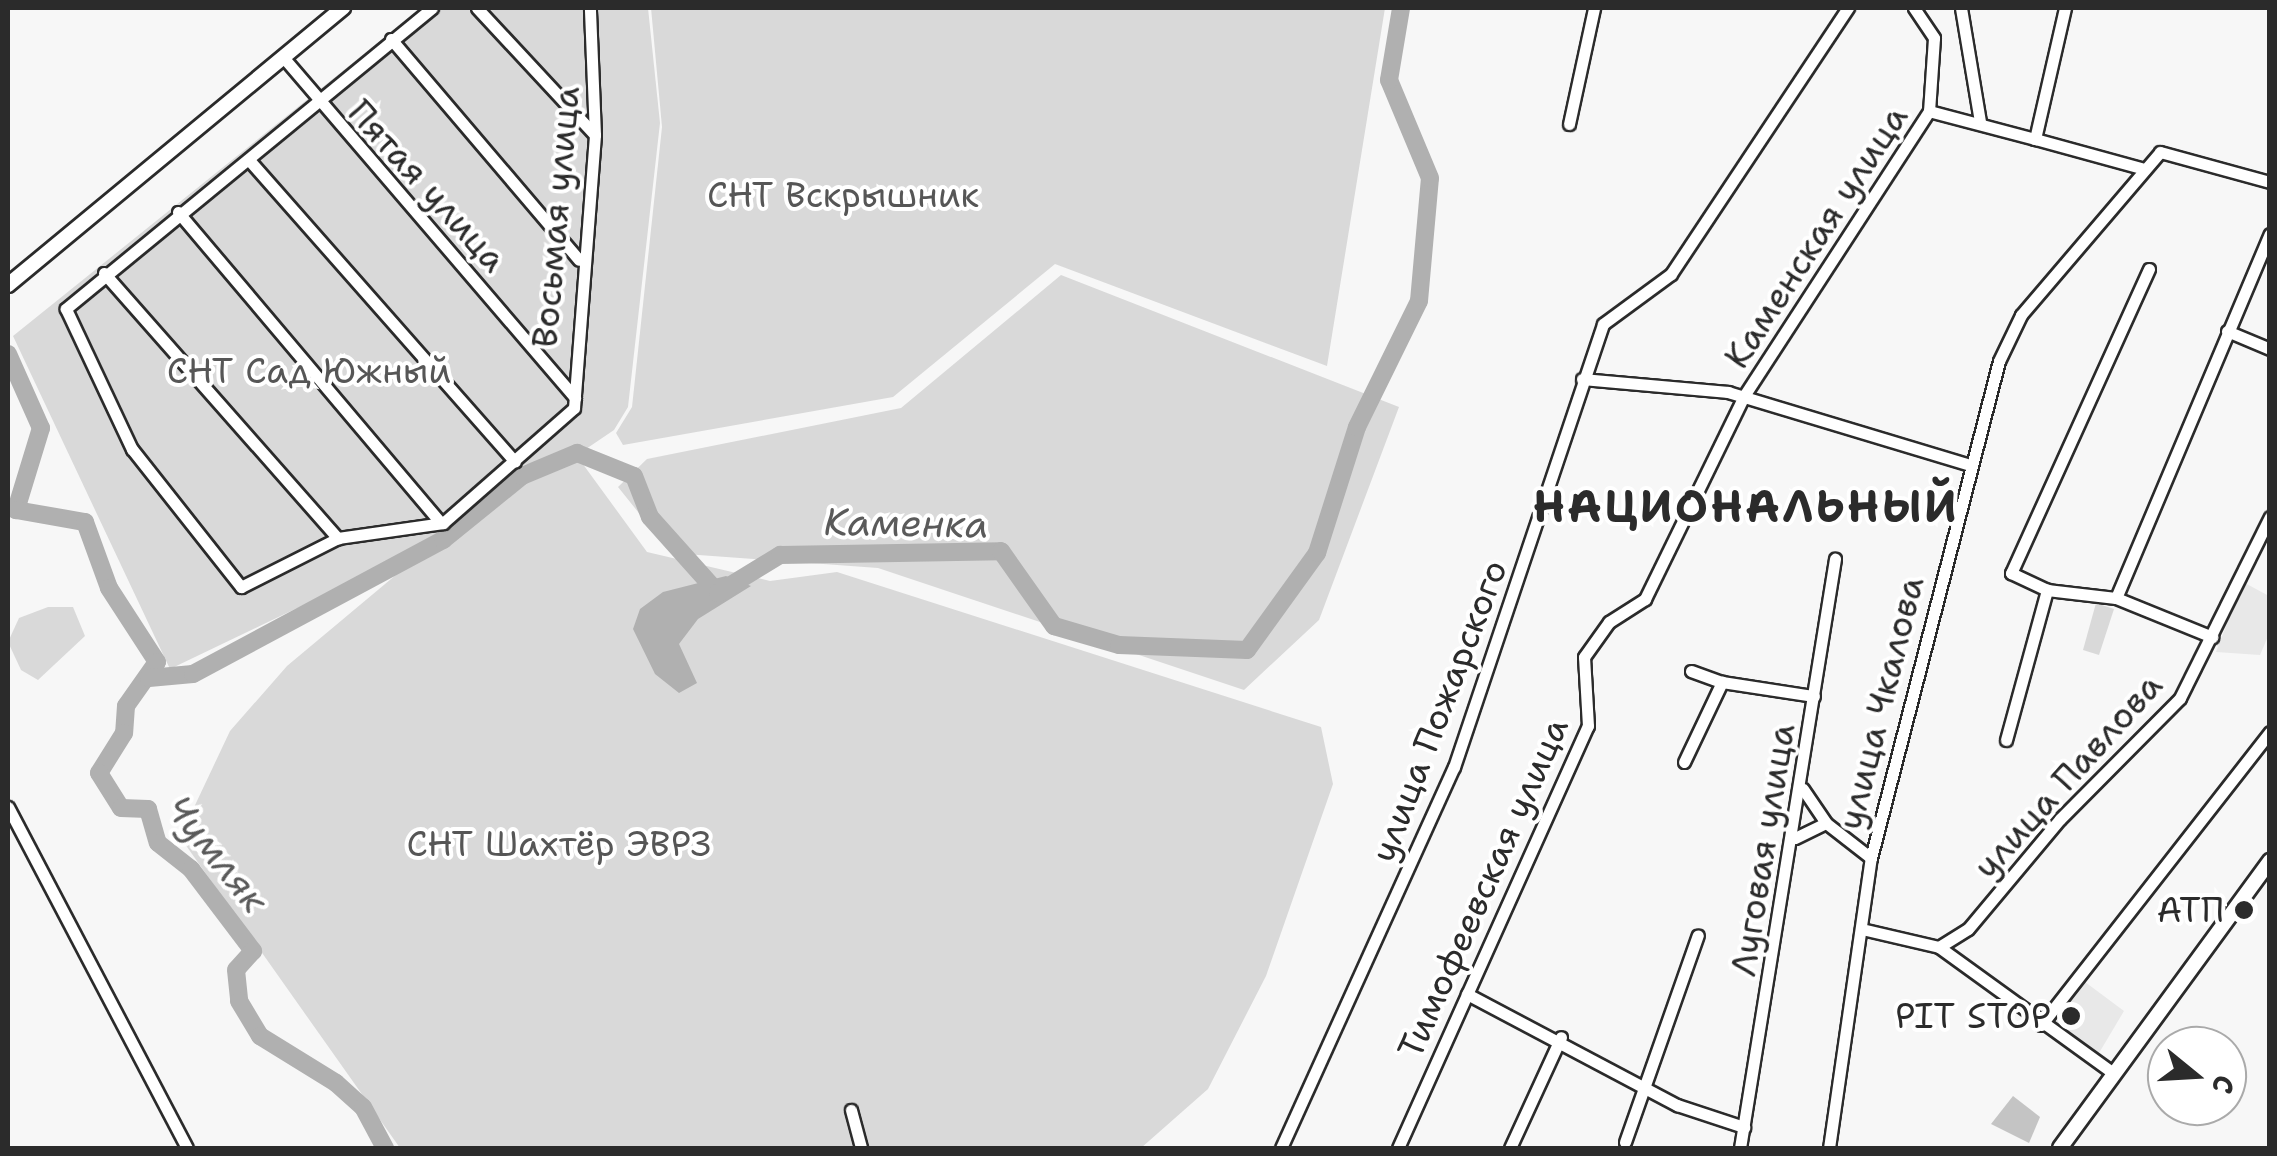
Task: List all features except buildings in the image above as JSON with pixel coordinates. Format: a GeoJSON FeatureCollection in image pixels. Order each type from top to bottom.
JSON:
{"type":"FeatureCollection","features":[{"type":"Feature","properties":{"kind":"main road"},"geometry":{"type":"LineString","coordinates":[[8,285],[342,8]]}},
{"type":"Feature","properties":{"kind":"main road"},"geometry":{"type":"LineString","coordinates":[[2060,1148],[2270,861]]}},
{"type":"Feature","properties":{"kind":"street"},"geometry":{"type":"LineString","coordinates":[[249,160],[514,462],[441,523],[338,538],[242,587],[132,449],[66,309],[178,212],[249,160],[432,8]]}},
{"type":"Feature","properties":{"kind":"street"},"geometry":{"type":"LineString","coordinates":[[477,8],[594,135]]}},
{"type":"Feature","properties":{"kind":"street","name":"Восьмая улица"},"geometry":{"type":"LineString","coordinates":[[514,462],[560,425],[575,398],[579,260],[594,135],[590,8]]}},
{"type":"Feature","properties":{"kind":"street"},"geometry":{"type":"LineString","coordinates":[[1569,124],[1594,8]]}},
{"type":"Feature","properties":{"kind":"street","name":"улица Пожарского"},"geometry":{"type":"LineString","coordinates":[[1280,1148],[1454,767],[1603,324],[1670,274],[1848,8]]}},
{"type":"Feature","properties":{"kind":"street"},"geometry":{"type":"LineString","coordinates":[[1914,8],[1934,38],[1929,110]]}},
{"type":"Feature","properties":{"kind":"street"},"geometry":{"type":"LineString","coordinates":[[1961,8],[1980,121]]}},
{"type":"Feature","properties":{"kind":"street"},"geometry":{"type":"LineString","coordinates":[[2035,139],[2065,8]]}},
{"type":"Feature","properties":{"kind":"street"},"geometry":{"type":"LineString","coordinates":[[391,39],[579,260]]}},
{"type":"Feature","properties":{"kind":"street","name":"Пятая улица"},"geometry":{"type":"LineString","coordinates":[[283,57],[316,102],[575,398]]}},
{"type":"Feature","properties":{"kind":"street","name":"Каменская улица"},"geometry":{"type":"LineString","coordinates":[[1744,396],[1929,110],[2141,168]]}},
{"type":"Feature","properties":{"kind":"street","name":"улица Чкалова"},"geometry":{"type":"LineString","coordinates":[[1829,1148],[1866,930],[1871,858],[1967,464],[2021,315],[2141,168],[2160,152],[2270,182]]}},
{"type":"Feature","properties":{"kind":"street"},"geometry":{"type":"LineString","coordinates":[[178,212],[441,523]]}},
{"type":"Feature","properties":{"kind":"street"},"geometry":{"type":"LineString","coordinates":[[2116,598],[2270,234]]}},
{"type":"Feature","properties":{"kind":"street"},"geometry":{"type":"LineString","coordinates":[[2150,269],[2011,573],[2046,590],[2116,598],[2212,637]]}},
{"type":"Feature","properties":{"kind":"street"},"geometry":{"type":"LineString","coordinates":[[104,273],[338,538]]}},
{"type":"Feature","properties":{"kind":"street"},"geometry":{"type":"LineString","coordinates":[[2227,331],[2270,348]]}},
{"type":"Feature","properties":{"kind":"street"},"geometry":{"type":"LineString","coordinates":[[1582,378],[1744,396],[1967,464]]}},
{"type":"Feature","properties":{"kind":"street","name":"Тимофеевская улица"},"geometry":{"type":"LineString","coordinates":[[1398,1148],[1588,726],[1584,657],[1608,622],[1645,599],[1744,396]]}},
{"type":"Feature","properties":{"kind":"street","name":"улица Павлова"},"geometry":{"type":"LineString","coordinates":[[1939,947],[1968,929],[2060,818],[2137,749],[2180,698],[2270,517]]}},
{"type":"Feature","properties":{"kind":"street","name":"Луговая улица"},"geometry":{"type":"LineString","coordinates":[[1740,1148],[1803,789],[1835,559]]}},
{"type":"Feature","properties":{"kind":"street"},"geometry":{"type":"LineString","coordinates":[[2006,740],[2046,590]]}},
{"type":"Feature","properties":{"kind":"street"},"geometry":{"type":"LineString","coordinates":[[1691,671],[1722,682],[1814,696]]}},
{"type":"Feature","properties":{"kind":"street"},"geometry":{"type":"LineString","coordinates":[[1684,762],[1722,682]]}},
{"type":"Feature","properties":{"kind":"street"},"geometry":{"type":"LineString","coordinates":[[2040,1025],[2270,732]]}},
{"type":"Feature","properties":{"kind":"street"},"geometry":{"type":"LineString","coordinates":[[1803,789],[1826,823],[1871,858]]}},
{"type":"Feature","properties":{"kind":"street"},"geometry":{"type":"LineString","coordinates":[[8,807],[187,1148]]}},
{"type":"Feature","properties":{"kind":"street"},"geometry":{"type":"LineString","coordinates":[[1793,839],[1826,823]]}},
{"type":"Feature","properties":{"kind":"street"},"geometry":{"type":"LineString","coordinates":[[1866,930],[1939,947],[2040,1025],[2113,1073]]}},
{"type":"Feature","properties":{"kind":"street"},"geometry":{"type":"LineString","coordinates":[[1625,1142],[1650,1084],[1698,935]]}},
{"type":"Feature","properties":{"kind":"street"},"geometry":{"type":"LineString","coordinates":[[1467,994],[1650,1084],[1677,1104],[1744,1127]]}},
{"type":"Feature","properties":{"kind":"street"},"geometry":{"type":"LineString","coordinates":[[1510,1148],[1561,1038]]}},
{"type":"Feature","properties":{"kind":"street"},"geometry":{"type":"LineString","coordinates":[[851,1110],[861,1148]]}},
{"type":"Feature","properties":{"kind":"shaded area"},"geometry":{"type":"Polygon","coordinates":[[[726,576],[751,586],[698,619],[679,644],[697,683],[679,693],[655,674],[633,629],[640,609],[663,592],[726,576]]]}},
{"type":"Feature","properties":{"kind":"shaded area"},"geometry":{"type":"Polygon","coordinates":[[[2243,582],[2269,596],[2269,634],[2260,655],[2216,652],[2243,582]]]}},
{"type":"Feature","properties":{"kind":"shaded area"},"geometry":{"type":"Polygon","coordinates":[[[2081,979],[2124,1011],[2099,1053],[2053,1022],[2081,979]]]}},
{"type":"Feature","properties":{"kind":"green space","name":"СНТ Сад Южный"},"geometry":{"type":"Polygon","coordinates":[[[421,8],[648,8],[660,123],[628,407],[614,430],[583,451],[524,465],[418,550],[170,669],[13,336],[421,8]]]}},
{"type":"Feature","properties":{"kind":"green space","name":"СНТ Вскрышник"},"geometry":{"type":"Polygon","coordinates":[[[651,8],[1385,8],[1327,366],[1055,264],[893,397],[623,445],[616,433],[632,407],[662,127],[651,8]]]}},
{"type":"Feature","properties":{"kind":"green space"},"geometry":{"type":"Polygon","coordinates":[[[1061,275],[1399,407],[1319,620],[1244,690],[878,568],[671,553],[618,487],[647,459],[901,408],[1061,275]]]}},
{"type":"Feature","properties":{"kind":"green space","name":"СНТ Шахтёр ЭВРЗ"},"geometry":{"type":"Polygon","coordinates":[[[577,456],[647,552],[770,581],[837,572],[1321,727],[1333,784],[1266,976],[1208,1089],[1141,1148],[400,1148],[180,837],[230,731],[287,666],[525,467],[577,456]]]}},
{"type":"Feature","properties":{"kind":"green space"},"geometry":{"type":"Polygon","coordinates":[[[2096,603],[2114,609],[2099,655],[2083,650],[2096,603]]]}},
{"type":"Feature","properties":{"kind":"green space"},"geometry":{"type":"Polygon","coordinates":[[[48,607],[73,607],[85,636],[38,680],[21,670],[8,642],[19,618],[48,607]]]}},
{"type":"Feature","properties":{"kind":"waterway","name":"Каменка"},"geometry":{"type":"LineString","coordinates":[[149,678],[193,674],[443,540],[522,476],[577,453],[634,476],[650,517],[718,593],[780,555],[1001,551],[1054,626],[1119,645],[1247,650],[1317,553],[1357,427],[1419,301],[1430,178],[1389,80],[1401,8]]}},
{"type":"Feature","properties":{"kind":"waterway","name":"Чумляк"},"geometry":{"type":"LineString","coordinates":[[8,354],[41,428],[16,510],[85,522],[109,588],[157,662],[126,706],[124,733],[99,773],[121,808],[148,809],[158,843],[191,869],[253,951],[236,970],[239,1001],[260,1036],[336,1083],[363,1107],[385,1148]]}},
{"type":"Feature","properties":{"kind":"place","name":"АТП"},"geometry":{"type":"Point","coordinates":[2244,910]}},
{"type":"Feature","properties":{"kind":"place","name":"PIT STOP"},"geometry":{"type":"Point","coordinates":[2071,1016]}},
{"type":"Feature","properties":{"kind":"district","name":"НАЦИОНАЛЬНЫЙ"},"geometry":{"type":"Point","coordinates":[1746,507]}}]}
